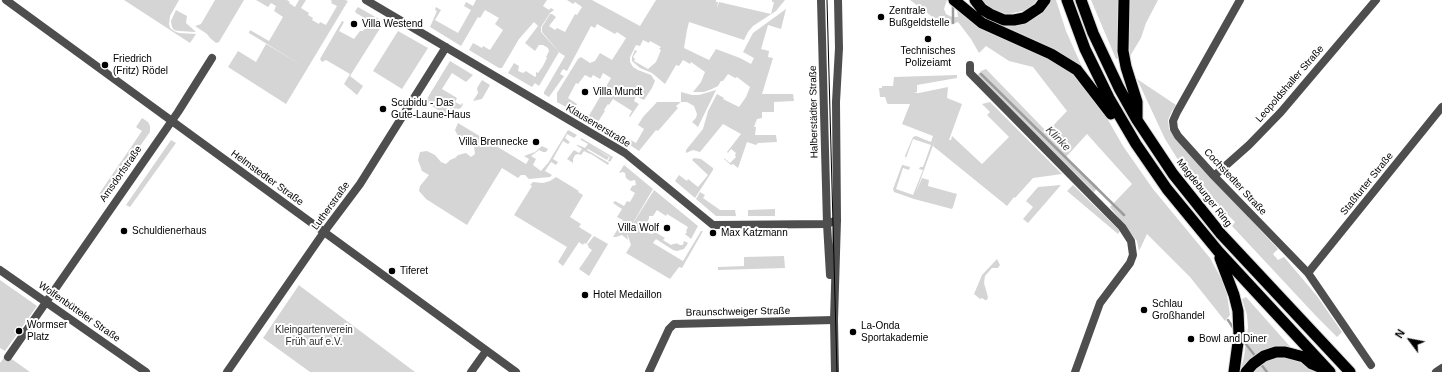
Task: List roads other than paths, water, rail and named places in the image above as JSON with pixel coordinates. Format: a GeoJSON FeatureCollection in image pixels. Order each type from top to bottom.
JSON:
{"type":"FeatureCollection","features":[{"type":"Feature","properties":{"kind":"highway"},"geometry":{"type":"LineString","coordinates":[[976,0],[982,9],[990,14],[1004,20],[1009,20],[1024,18],[1039,8],[1044,0]]}},
{"type":"Feature","properties":{"kind":"highway"},"geometry":{"type":"LineString","coordinates":[[1067,0],[1085,49],[1105,91],[1136,144],[1167,190],[1218,251],[1329,371]]}},
{"type":"Feature","properties":{"kind":"highway","name":"Magdeburger Ring"},"geometry":{"type":"LineString","coordinates":[[1081,0],[1093,33],[1119,88],[1137,120],[1173,174],[1211,222],[1350,372]]}},
{"type":"Feature","properties":{"kind":"highway"},"geometry":{"type":"LineString","coordinates":[[1124,0],[1123,51],[1126,67],[1137,102],[1137,120]]}},
{"type":"Feature","properties":{"kind":"highway"},"geometry":{"type":"LineString","coordinates":[[957,4],[982,23],[1051,54],[1077,70],[1136,144]]}},
{"type":"Feature","properties":{"kind":"highway"},"geometry":{"type":"LineString","coordinates":[[1218,251],[1237,304],[1239,331],[1234,372]]}},
{"type":"Feature","properties":{"kind":"highway"},"geometry":{"type":"LineString","coordinates":[[1246,372],[1258,360],[1276,352],[1295,353],[1304,357],[1312,364],[1329,371]]}},
{"type":"Feature","properties":{"kind":"street","name":"Helmstedter Straße"},"geometry":{"type":"LineString","coordinates":[[6,0],[516,372]]}},
{"type":"Feature","properties":{"kind":"street","name":"Klausenerstraße"},"geometry":{"type":"LineString","coordinates":[[366,0],[625,153],[713,225],[827,224]]}},
{"type":"Feature","properties":{"kind":"street","name":"Halberstädter Straße"},"geometry":{"type":"LineString","coordinates":[[821,0],[827,224],[834,320]]}},
{"type":"Feature","properties":{"kind":"street","name":"Halberstädter Straße"},"geometry":{"type":"LineString","coordinates":[[835,372],[834,320],[837,220],[836,102],[839,48],[838,0]]}},
{"type":"Feature","properties":{"kind":"street","name":"Cochstedter Straße"},"geometry":{"type":"LineString","coordinates":[[1240,0],[1208,54],[1177,112],[1173,121],[1175,132],[1214,176],[1308,273],[1370,365]]}},
{"type":"Feature","properties":{"kind":"street","name":"Leopoldshaller Straße"},"geometry":{"type":"LineString","coordinates":[[1214,176],[1249,145],[1281,112],[1376,0]]}},
{"type":"Feature","properties":{"kind":"street","name":"Lutherstraße"},"geometry":{"type":"LineString","coordinates":[[227,372],[324,232],[360,184],[446,47]]}},
{"type":"Feature","properties":{"kind":"street","name":"Amsdorfstraße"},"geometry":{"type":"LineString","coordinates":[[46,301],[178,112],[212,58]]}},
{"type":"Feature","properties":{"kind":"street"},"geometry":{"type":"LineString","coordinates":[[970,65],[970,73],[1122,227],[1131,241],[1133,255],[1130,263],[1100,303],[1075,372]]}},
{"type":"Feature","properties":{"kind":"street","name":"Staßfurter Straße"},"geometry":{"type":"LineString","coordinates":[[1308,273],[1442,107]]}},
{"type":"Feature","properties":{"kind":"street"},"geometry":{"type":"LineString","coordinates":[[827,224],[837,220]]}},
{"type":"Feature","properties":{"kind":"street","name":"Wolfenbütteler Straße"},"geometry":{"type":"LineString","coordinates":[[0,270],[146,372]]}},
{"type":"Feature","properties":{"kind":"street"},"geometry":{"type":"LineString","coordinates":[[8,357],[46,301]]}},
{"type":"Feature","properties":{"kind":"street","name":"Braunschweiger Straße"},"geometry":{"type":"LineString","coordinates":[[649,372],[669,329],[674,324],[834,320]]}},
{"type":"Feature","properties":{"kind":"street"},"geometry":{"type":"LineString","coordinates":[[471,372],[486,351]]}},
{"type":"Feature","properties":{"kind":"street"},"geometry":{"type":"LineString","coordinates":[[1436,372],[1442,368]]}},
{"type":"Feature","properties":{"kind":"waterway","name":"Klinke"},"geometry":{"type":"LineString","coordinates":[[953,3],[953,23]]}},
{"type":"Feature","properties":{"kind":"waterway","name":"Klinke"},"geometry":{"type":"LineString","coordinates":[[981,74],[1124,215]]}},
{"type":"Feature","properties":{"kind":"waterway","name":"Klinke"},"geometry":{"type":"LineString","coordinates":[[1228,320],[1234,329]]}},
{"type":"Feature","properties":{"kind":"waterway","name":"Klinke"},"geometry":{"type":"LineString","coordinates":[[1242,339],[1256,357]]}},
{"type":"Feature","properties":{"kind":"waterway","name":"Klinke"},"geometry":{"type":"LineString","coordinates":[[1260,363],[1267,372]]}},
{"type":"Feature","properties":{"kind":"tram line"},"geometry":{"type":"LineString","coordinates":[[827,0],[837,372]]}},
{"type":"Feature","properties":{"kind":"place","name":"Zentrale Bußgeldstelle"},"geometry":{"type":"Point","coordinates":[881,17]}},
{"type":"Feature","properties":{"kind":"place","name":"Villa Westend"},"geometry":{"type":"Point","coordinates":[354,24]}},
{"type":"Feature","properties":{"kind":"place","name":"Technisches Polizeiamt"},"geometry":{"type":"Point","coordinates":[928,39]}},
{"type":"Feature","properties":{"kind":"place","name":"Friedrich (Fritz) Rödel"},"geometry":{"type":"Point","coordinates":[105,65]}},
{"type":"Feature","properties":{"kind":"place","name":"Villa Mundt"},"geometry":{"type":"Point","coordinates":[585,92]}},
{"type":"Feature","properties":{"kind":"place","name":"Scubidu - Das Gute-Laune-Haus"},"geometry":{"type":"Point","coordinates":[383,109]}},
{"type":"Feature","properties":{"kind":"place","name":"Villa Brennecke"},"geometry":{"type":"Point","coordinates":[536,142]}},
{"type":"Feature","properties":{"kind":"place","name":"Villa Wolf"},"geometry":{"type":"Point","coordinates":[667,228]}},
{"type":"Feature","properties":{"kind":"place","name":"Schuldienerhaus"},"geometry":{"type":"Point","coordinates":[124,231]}},
{"type":"Feature","properties":{"kind":"place","name":"Max Katzmann"},"geometry":{"type":"Point","coordinates":[713,233]}},
{"type":"Feature","properties":{"kind":"place","name":"Tiferet"},"geometry":{"type":"Point","coordinates":[392,271]}},
{"type":"Feature","properties":{"kind":"place","name":"Hotel Medaillon"},"geometry":{"type":"Point","coordinates":[585,295]}},
{"type":"Feature","properties":{"kind":"place","name":"Schlau Großhandel"},"geometry":{"type":"Point","coordinates":[1144,310]}},
{"type":"Feature","properties":{"kind":"place","name":"Wormser Platz"},"geometry":{"type":"Point","coordinates":[19,331]}},
{"type":"Feature","properties":{"kind":"place","name":"La-Onda Sportakademie"},"geometry":{"type":"Point","coordinates":[853,332]}},
{"type":"Feature","properties":{"kind":"place","name":"Bowl and Diner"},"geometry":{"type":"Point","coordinates":[1191,339]}},
{"type":"Feature","properties":{"kind":"park label","name":"Kleingartenverein Früh auf e.V."},"geometry":{"type":"Point","coordinates":[314,336]}}]}
